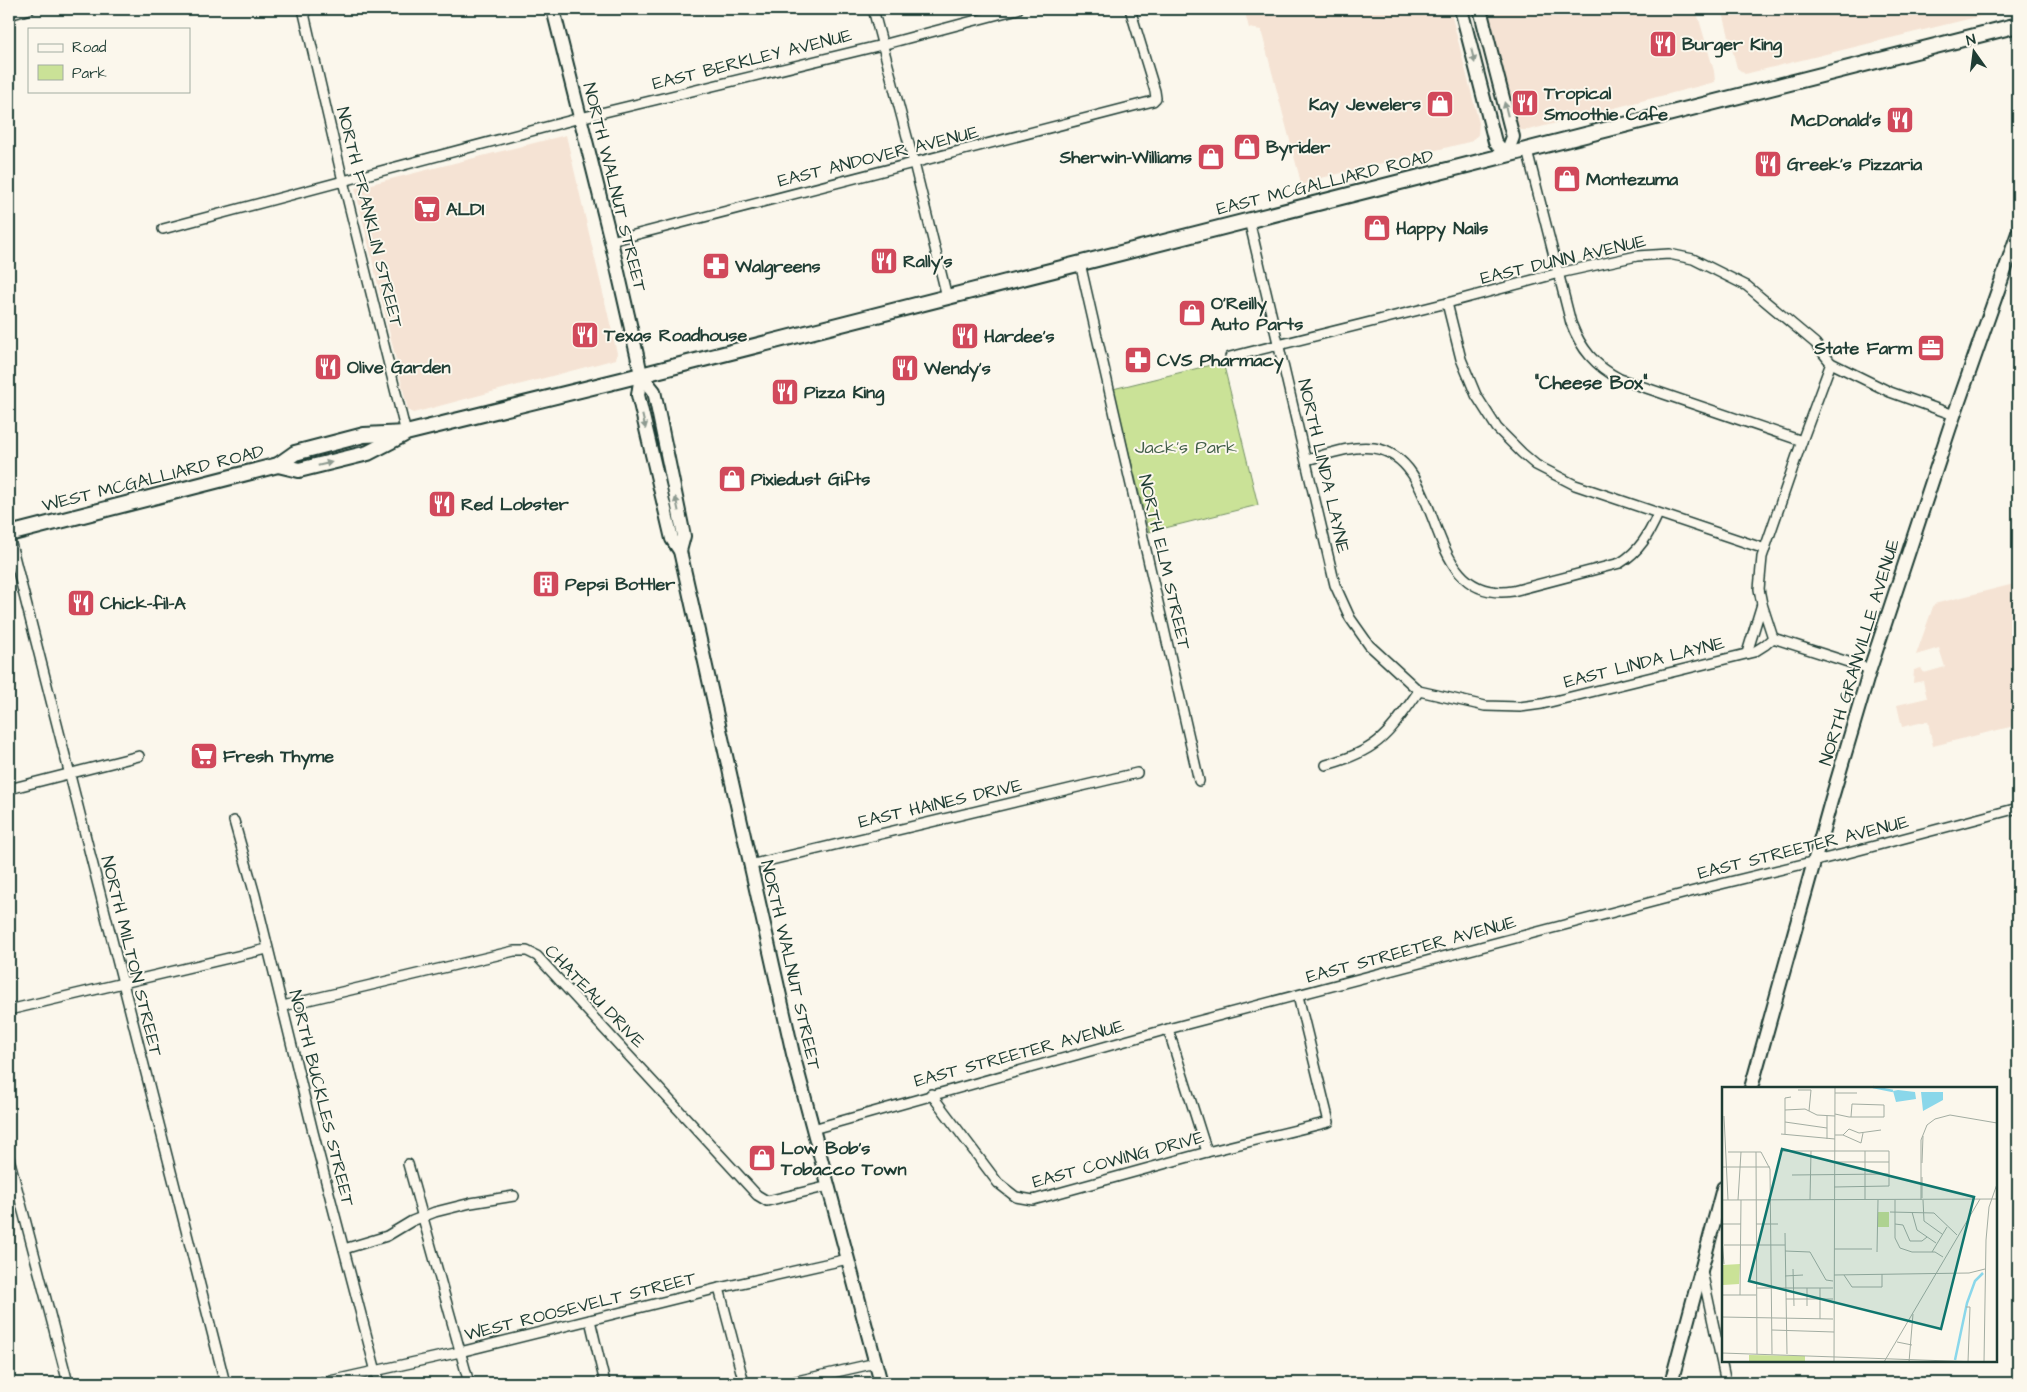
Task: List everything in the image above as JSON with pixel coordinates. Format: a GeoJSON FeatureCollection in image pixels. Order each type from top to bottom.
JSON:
{"type":"FeatureCollection","features":[{"type":"Feature","properties":{"kind":"main road","name":"NORTH WALNUT STREET"},"geometry":{"type":"LineString","coordinates":[[554,9],[611,242],[641,375],[654,391],[684,536],[680,552],[793,1054],[881,1383]]}},
{"type":"Feature","properties":{"kind":"main road"},"geometry":{"type":"LineString","coordinates":[[1462,9],[1495,142],[1506,155],[1513,137],[1480,9]]}},
{"type":"Feature","properties":{"kind":"main road","name":"EAST MCGALLIARD ROAD"},"geometry":{"type":"LineString","coordinates":[[641,375],[2018,25]]}},
{"type":"Feature","properties":{"kind":"main road","name":"NORTH GRANVILLE AVENUE"},"geometry":{"type":"LineString","coordinates":[[1751,1087],[1870,669],[1954,416],[2018,232]]}},
{"type":"Feature","properties":{"kind":"main road","name":"WEST MCGALLIARD ROAD"},"geometry":{"type":"LineString","coordinates":[[9,535],[278,465],[299,470],[368,453],[406,433],[641,375]]}},
{"type":"Feature","properties":{"kind":"main road"},"geometry":{"type":"LineString","coordinates":[[1670,1383],[1722,1192]]}},
{"type":"Feature","properties":{"kind":"street"},"geometry":{"type":"LineString","coordinates":[[9,15],[30,9]]}},
{"type":"Feature","properties":{"kind":"street","name":"NORTH FRANKLIN STREET"},"geometry":{"type":"LineString","coordinates":[[303,9],[343,181],[406,433]]}},
{"type":"Feature","properties":{"kind":"street"},"geometry":{"type":"LineString","coordinates":[[872,9],[914,163],[947,297]]}},
{"type":"Feature","properties":{"kind":"street","name":"EAST BERKLEY AVENUE"},"geometry":{"type":"LineString","coordinates":[[163,229],[580,118],[1018,9]]}},
{"type":"Feature","properties":{"kind":"street","name":"EAST ANDOVER AVENUE"},"geometry":{"type":"LineString","coordinates":[[611,242],[1153,101],[1156,98],[1155,90],[1130,9]]}},
{"type":"Feature","properties":{"kind":"street"},"geometry":{"type":"LineString","coordinates":[[1527,150],[1571,323],[1585,351],[1603,369],[1620,378],[1802,441]]}},
{"type":"Feature","properties":{"kind":"street","name":"NORTH LINDA LAYNE"},"geometry":{"type":"LineString","coordinates":[[1249,220],[1280,345],[1335,586],[1350,618],[1369,645],[1419,691]]}},
{"type":"Feature","properties":{"kind":"street","name":"EAST DUNN AVENUE"},"geometry":{"type":"LineString","coordinates":[[1230,357],[1559,273],[1637,256],[1669,254],[1693,259],[1730,276],[1761,296],[1816,343],[1831,363],[1890,392],[1954,416]]}},
{"type":"Feature","properties":{"kind":"street","name":"NORTH ELM STREET"},"geometry":{"type":"LineString","coordinates":[[1080,263],[1199,781]]}},
{"type":"Feature","properties":{"kind":"street"},"geometry":{"type":"LineString","coordinates":[[1447,303],[1461,359],[1476,395],[1491,420],[1513,445],[1536,464],[1565,481],[1765,549]]}},
{"type":"Feature","properties":{"kind":"street"},"geometry":{"type":"LineString","coordinates":[[1831,363],[1760,565],[1759,595],[1773,638],[1870,669]]}},
{"type":"Feature","properties":{"kind":"street"},"geometry":{"type":"LineString","coordinates":[[1307,460],[1361,447],[1382,450],[1394,456],[1406,466],[1415,478],[1446,553],[1454,567],[1473,584],[1495,592],[1513,591],[1620,563],[1645,541],[1658,514]]}},
{"type":"Feature","properties":{"kind":"street","name":"NORTH MILTON STREET"},"geometry":{"type":"LineString","coordinates":[[9,535],[68,773],[225,1383]]}},
{"type":"Feature","properties":{"kind":"street"},"geometry":{"type":"LineString","coordinates":[[1747,653],[1762,604]]}},
{"type":"Feature","properties":{"kind":"street","name":"EAST LINDA LAYNE"},"geometry":{"type":"LineString","coordinates":[[1419,691],[1485,706],[1520,707],[1542,704],[1747,653],[1759,649],[1773,638]]}},
{"type":"Feature","properties":{"kind":"street"},"geometry":{"type":"LineString","coordinates":[[1326,765],[1344,760],[1371,748],[1391,730],[1419,691]]}},
{"type":"Feature","properties":{"kind":"street"},"geometry":{"type":"LineString","coordinates":[[9,789],[139,756]]}},
{"type":"Feature","properties":{"kind":"street","name":"EAST HAINES DRIVE"},"geometry":{"type":"LineString","coordinates":[[750,865],[1137,773]]}},
{"type":"Feature","properties":{"kind":"street","name":"EAST STREETER AVENUE"},"geometry":{"type":"LineString","coordinates":[[813,1129],[930,1094],[1168,1029],[2018,808]]}},
{"type":"Feature","properties":{"kind":"street","name":"NORTH BUCKLES STREET"},"geometry":{"type":"LineString","coordinates":[[234,821],[379,1383]]}},
{"type":"Feature","properties":{"kind":"street"},"geometry":{"type":"LineString","coordinates":[[9,1010],[267,949]]}},
{"type":"Feature","properties":{"kind":"street","name":"CHATEAU DRIVE"},"geometry":{"type":"LineString","coordinates":[[283,1006],[506,953],[527,952],[537,956],[757,1195],[767,1201],[829,1186]]}},
{"type":"Feature","properties":{"kind":"street","name":"EAST COWING DRIVE"},"geometry":{"type":"LineString","coordinates":[[930,1094],[998,1183],[1010,1193],[1022,1198],[1040,1199],[1207,1152],[1329,1122],[1298,996]]}},
{"type":"Feature","properties":{"kind":"street"},"geometry":{"type":"LineString","coordinates":[[1168,1029],[1207,1152]]}},
{"type":"Feature","properties":{"kind":"street"},"geometry":{"type":"LineString","coordinates":[[9,1158],[68,1383]]}},
{"type":"Feature","properties":{"kind":"street"},"geometry":{"type":"LineString","coordinates":[[408,1164],[469,1383]]}},
{"type":"Feature","properties":{"kind":"street"},"geometry":{"type":"LineString","coordinates":[[344,1249],[387,1236],[422,1217],[471,1203],[514,1196]]}},
{"type":"Feature","properties":{"kind":"street","name":"WEST ROOSEVELT STREET"},"geometry":{"type":"LineString","coordinates":[[321,1383],[460,1352],[719,1288],[848,1259]]}},
{"type":"Feature","properties":{"kind":"street"},"geometry":{"type":"LineString","coordinates":[[1702,1271],[1726,1383]]}},
{"type":"Feature","properties":{"kind":"street"},"geometry":{"type":"LineString","coordinates":[[719,1288],[744,1383]]}},
{"type":"Feature","properties":{"kind":"street"},"geometry":{"type":"LineString","coordinates":[[590,1320],[605,1383]]}},
{"type":"Feature","properties":{"kind":"street"},"geometry":{"type":"LineString","coordinates":[[788,1383],[876,1363]]}},
{"type":"Feature","properties":{"kind":"shaded area"},"geometry":{"type":"Polygon","coordinates":[[[1244,9],[1450,9],[1479,123],[1478,135],[1469,142],[1309,181],[1300,187],[1300,179],[1261,30],[1249,28],[1244,9]]]}},
{"type":"Feature","properties":{"kind":"shaded area"},"geometry":{"type":"Polygon","coordinates":[[[1486,9],[1696,9],[1714,71],[1715,82],[1529,130],[1521,130],[1516,125],[1486,9]]]}},
{"type":"Feature","properties":{"kind":"shaded area"},"geometry":{"type":"Polygon","coordinates":[[[1722,9],[2009,9],[1745,74],[1737,68],[1722,9]]]}},
{"type":"Feature","properties":{"kind":"shaded area"},"geometry":{"type":"Polygon","coordinates":[[[566,135],[617,353],[616,359],[413,413],[408,410],[355,188],[566,135]]]}},
{"type":"Feature","properties":{"kind":"shaded area"},"geometry":{"type":"Polygon","coordinates":[[[2018,583],[2018,725],[1933,746],[1928,721],[1902,727],[1897,705],[1927,698],[1923,681],[1913,683],[1914,670],[1921,668],[1924,673],[1945,667],[1939,648],[1916,655],[1934,604],[2018,583]]]}},
{"type":"Feature","properties":{"kind":"green space","name":"Jack's Park"},"geometry":{"type":"Polygon","coordinates":[[[1223,362],[1258,505],[1149,532],[1113,389],[1223,362]]]}},
{"type":"Feature","properties":{"kind":"place","name":"Burger King"},"geometry":{"type":"Point","coordinates":[1663,44]}},
{"type":"Feature","properties":{"kind":"place","name":"Tropical Smoothie Cafe"},"geometry":{"type":"Point","coordinates":[1525,103]}},
{"type":"Feature","properties":{"kind":"place","name":"Kay Jewelers"},"geometry":{"type":"Point","coordinates":[1440,104]}},
{"type":"Feature","properties":{"kind":"place","name":"McDonald's"},"geometry":{"type":"Point","coordinates":[1900,120]}},
{"type":"Feature","properties":{"kind":"place","name":"Byrider"},"geometry":{"type":"Point","coordinates":[1247,147]}},
{"type":"Feature","properties":{"kind":"place","name":"Sherwin-Williams"},"geometry":{"type":"Point","coordinates":[1211,157]}},
{"type":"Feature","properties":{"kind":"place","name":"Greek's Pizzaria"},"geometry":{"type":"Point","coordinates":[1768,164]}},
{"type":"Feature","properties":{"kind":"place","name":"Montezuma"},"geometry":{"type":"Point","coordinates":[1567,179]}},
{"type":"Feature","properties":{"kind":"place","name":"ALDI"},"geometry":{"type":"Point","coordinates":[427,209]}},
{"type":"Feature","properties":{"kind":"place","name":"Happy Nails"},"geometry":{"type":"Point","coordinates":[1377,228]}},
{"type":"Feature","properties":{"kind":"place","name":"Rally's"},"geometry":{"type":"Point","coordinates":[884,261]}},
{"type":"Feature","properties":{"kind":"place","name":"Walgreens"},"geometry":{"type":"Point","coordinates":[716,266]}},
{"type":"Feature","properties":{"kind":"place","name":"O'Reilly Auto Parts"},"geometry":{"type":"Point","coordinates":[1192,313]}},
{"type":"Feature","properties":{"kind":"place","name":"Texas Roadhouse"},"geometry":{"type":"Point","coordinates":[585,335]}},
{"type":"Feature","properties":{"kind":"place","name":"Hardee's"},"geometry":{"type":"Point","coordinates":[965,336]}},
{"type":"Feature","properties":{"kind":"place","name":"State Farm"},"geometry":{"type":"Point","coordinates":[1931,348]}},
{"type":"Feature","properties":{"kind":"place","name":"CVS Pharmacy"},"geometry":{"type":"Point","coordinates":[1138,360]}},
{"type":"Feature","properties":{"kind":"place","name":"Olive Garden"},"geometry":{"type":"Point","coordinates":[328,367]}},
{"type":"Feature","properties":{"kind":"place","name":"Wendy's"},"geometry":{"type":"Point","coordinates":[905,368]}},
{"type":"Feature","properties":{"kind":"place","name":"Pizza King"},"geometry":{"type":"Point","coordinates":[785,392]}},
{"type":"Feature","properties":{"kind":"place","name":"Pixiedust Gifts"},"geometry":{"type":"Point","coordinates":[732,479]}},
{"type":"Feature","properties":{"kind":"place","name":"Red Lobster"},"geometry":{"type":"Point","coordinates":[442,504]}},
{"type":"Feature","properties":{"kind":"place","name":"Pepsi Bottler"},"geometry":{"type":"Point","coordinates":[546,584]}},
{"type":"Feature","properties":{"kind":"place","name":"Chick-fil-A"},"geometry":{"type":"Point","coordinates":[81,603]}},
{"type":"Feature","properties":{"kind":"place","name":"Fresh Thyme"},"geometry":{"type":"Point","coordinates":[204,756]}},
{"type":"Feature","properties":{"kind":"place","name":"Low Bob's Tobacco Town"},"geometry":{"type":"Point","coordinates":[762,1158]}},
{"type":"Feature","properties":{"kind":"district","name":"\"Cheese Box\""},"geometry":{"type":"Point","coordinates":[1591,382]}}]}
